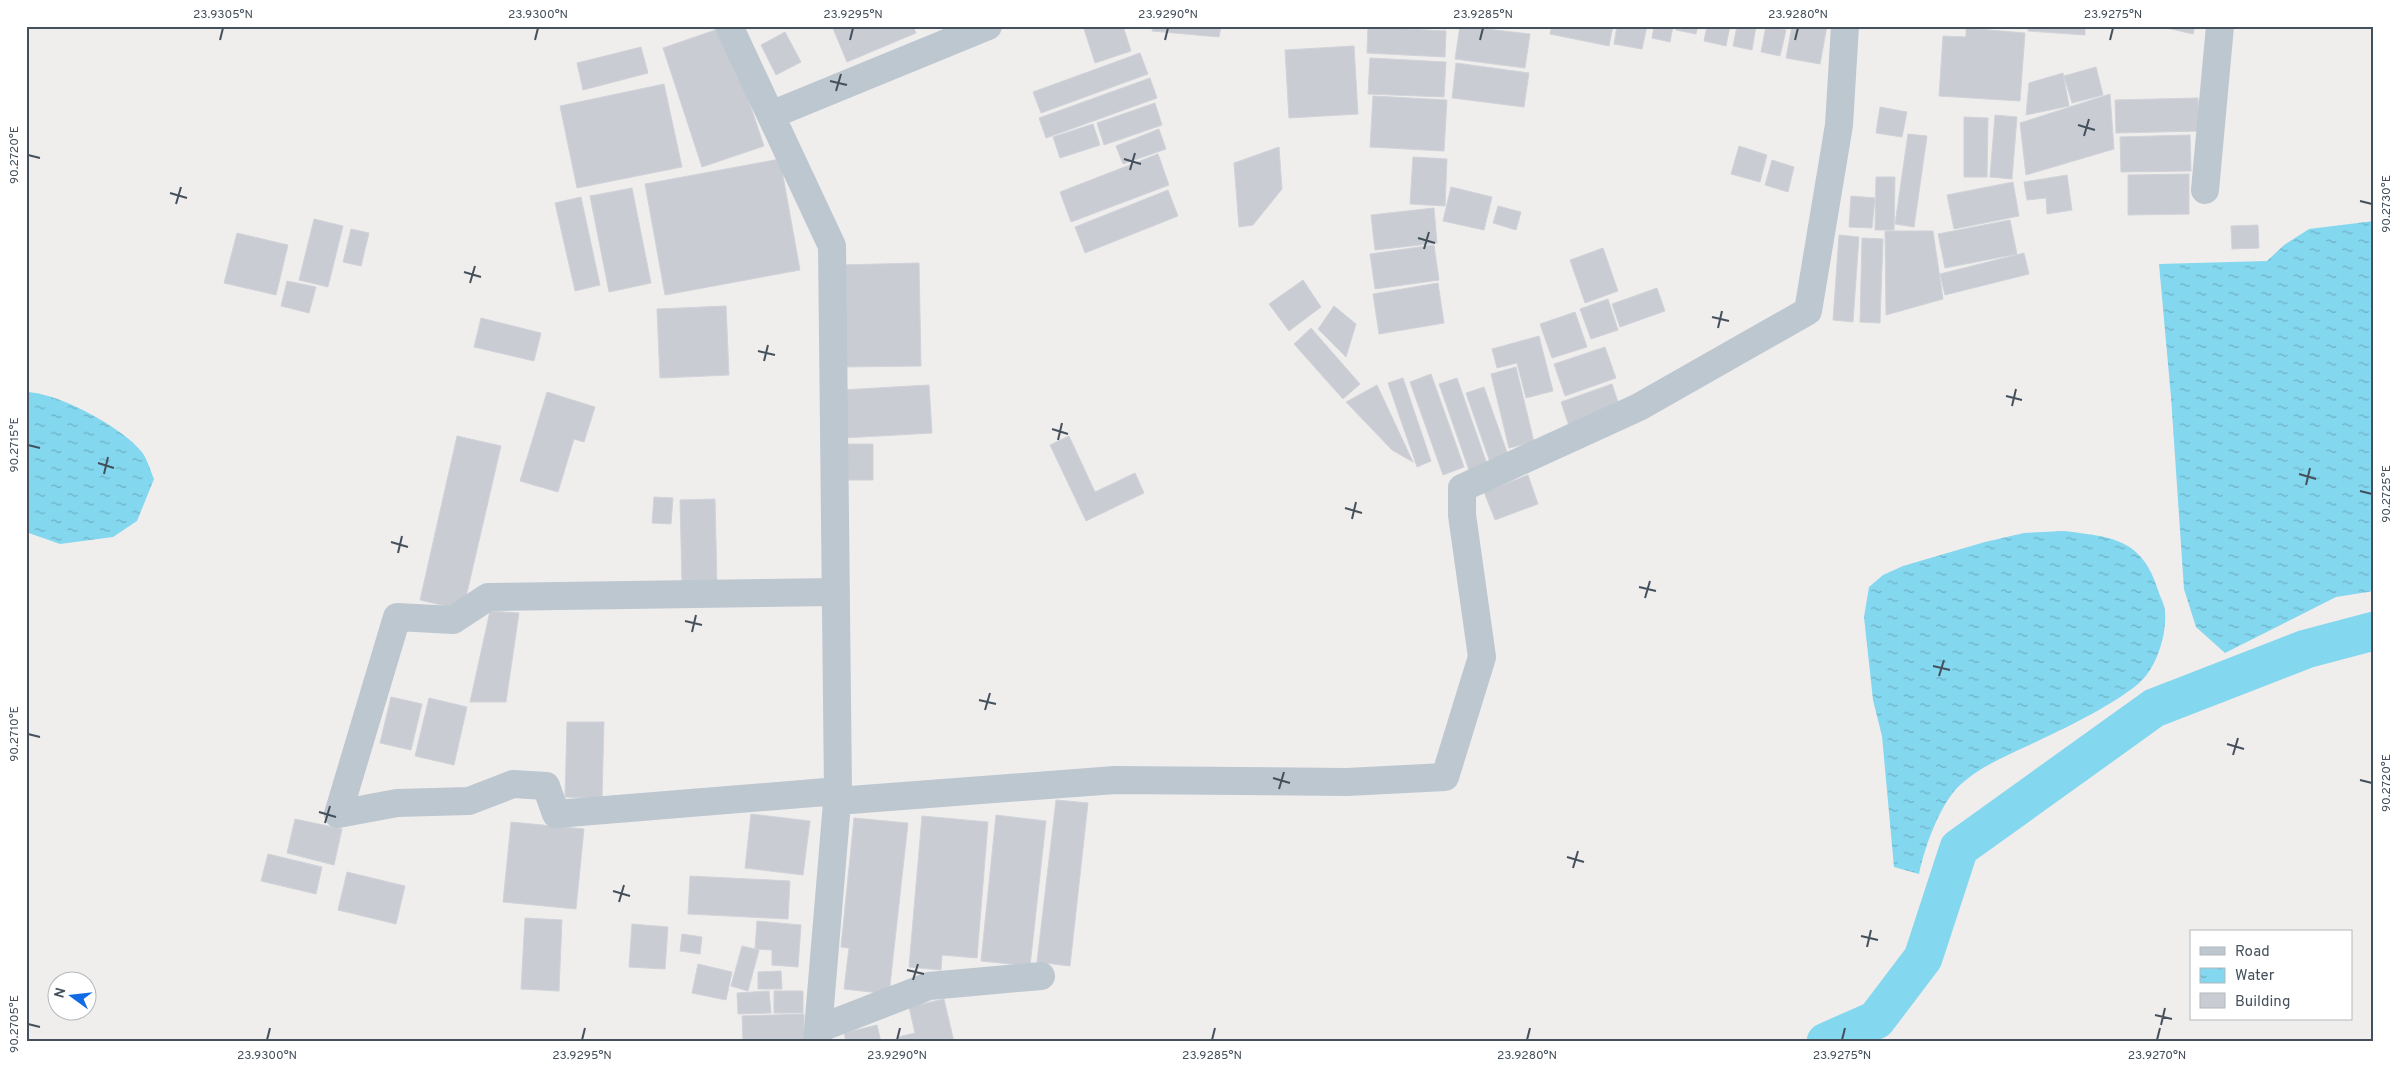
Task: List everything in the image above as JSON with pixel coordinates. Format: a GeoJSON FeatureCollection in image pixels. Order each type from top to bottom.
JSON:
{"type":"FeatureCollection","features":[{"type":"Feature","properties":{"kind":"street"},"geometry":{"type":"LineString","coordinates":[[729,26],[832,246],[837,796],[818,1035],[928,986],[1041,976]]}},
{"type":"Feature","properties":{"kind":"street"},"geometry":{"type":"LineString","coordinates":[[771,115],[988,26]]}},
{"type":"Feature","properties":{"kind":"street"},"geometry":{"type":"LineString","coordinates":[[836,592],[488,597],[453,620],[397,616],[338,814],[397,803],[469,802],[513,784],[546,786],[556,814],[1116,780],[1347,782],[1445,777],[1482,657],[1462,514],[1462,488],[1639,407],[1808,311],[1839,125],[1845,26]]}},
{"type":"Feature","properties":{"kind":"street"},"geometry":{"type":"LineString","coordinates":[[2205,190],[2220,26]]}},
{"type":"Feature","properties":{"kind":"water"},"geometry":{"type":"Polygon","coordinates":[[[2374,221],[2374,591],[2336,597],[2225,653],[2196,627],[2184,589],[2171,397],[2159,264],[2267,261],[2284,245],[2309,229],[2374,221]]]}},
{"type":"Feature","properties":{"kind":"water"},"geometry":{"type":"Polygon","coordinates":[[[26,392],[71,404],[119,432],[141,451],[154,479],[137,521],[113,537],[60,544],[26,532],[26,392]]]}},
{"type":"Feature","properties":{"kind":"water"},"geometry":{"type":"Polygon","coordinates":[[[2064,531],[2096,535],[2123,543],[2134,550],[2143,560],[2151,573],[2165,609],[2164,631],[2155,661],[2138,684],[2113,702],[1989,764],[1964,781],[1950,796],[1938,817],[1928,841],[1919,874],[1894,867],[1882,736],[1873,700],[1864,617],[1869,587],[1883,575],[1903,566],[1985,542],[2024,533],[2064,531]]]}},
{"type":"Feature","properties":{"kind":"building"},"geometry":{"type":"Polygon","coordinates":[[[832,26],[913,26],[916,33],[847,62],[832,26]]]}},
{"type":"Feature","properties":{"kind":"building"},"geometry":{"type":"Polygon","coordinates":[[[1083,26],[1123,26],[1131,51],[1095,63],[1083,26]]]}},
{"type":"Feature","properties":{"kind":"building"},"geometry":{"type":"Polygon","coordinates":[[[1153,26],[1221,26],[1219,37],[1152,31],[1153,26]]]}},
{"type":"Feature","properties":{"kind":"building"},"geometry":{"type":"Polygon","coordinates":[[[1403,26],[1447,26],[1446,29],[1403,26]]]}},
{"type":"Feature","properties":{"kind":"building"},"geometry":{"type":"Polygon","coordinates":[[[1460,26],[1530,34],[1525,68],[1455,59],[1460,26]]]}},
{"type":"Feature","properties":{"kind":"building"},"geometry":{"type":"Polygon","coordinates":[[[1552,26],[1613,26],[1609,46],[1550,34],[1552,26]]]}},
{"type":"Feature","properties":{"kind":"building"},"geometry":{"type":"Polygon","coordinates":[[[1617,26],[1647,26],[1642,49],[1614,44],[1617,26]]]}},
{"type":"Feature","properties":{"kind":"building"},"geometry":{"type":"Polygon","coordinates":[[[1654,26],[1673,26],[1670,42],[1652,38],[1654,26]]]}},
{"type":"Feature","properties":{"kind":"building"},"geometry":{"type":"Polygon","coordinates":[[[1677,26],[1698,26],[1696,34],[1676,30],[1677,26]]]}},
{"type":"Feature","properties":{"kind":"building"},"geometry":{"type":"Polygon","coordinates":[[[1707,26],[1730,26],[1726,46],[1704,41],[1707,26]]]}},
{"type":"Feature","properties":{"kind":"building"},"geometry":{"type":"Polygon","coordinates":[[[1737,26],[1756,26],[1752,50],[1733,46],[1737,26]]]}},
{"type":"Feature","properties":{"kind":"building"},"geometry":{"type":"Polygon","coordinates":[[[1766,26],[1786,30],[1780,56],[1761,52],[1766,26]]]}},
{"type":"Feature","properties":{"kind":"building"},"geometry":{"type":"Polygon","coordinates":[[[1792,26],[1827,26],[1820,64],[1786,58],[1792,26]]]}},
{"type":"Feature","properties":{"kind":"building"},"geometry":{"type":"Polygon","coordinates":[[[2028,26],[2085,26],[2085,35],[2028,31],[2028,26]]]}},
{"type":"Feature","properties":{"kind":"building"},"geometry":{"type":"Polygon","coordinates":[[[2158,26],[2195,26],[2193,34],[2158,26]]]}},
{"type":"Feature","properties":{"kind":"building"},"geometry":{"type":"Polygon","coordinates":[[[724,27],[764,146],[702,167],[663,48],[724,27]]]}},
{"type":"Feature","properties":{"kind":"building"},"geometry":{"type":"Polygon","coordinates":[[[1368,27],[1446,31],[1445,57],[1367,53],[1368,27]]]}},
{"type":"Feature","properties":{"kind":"building"},"geometry":{"type":"Polygon","coordinates":[[[1966,28],[2025,33],[2020,101],[1939,96],[1943,36],[1966,37],[1966,28]]]}},
{"type":"Feature","properties":{"kind":"building"},"geometry":{"type":"Polygon","coordinates":[[[785,32],[801,62],[776,75],[761,45],[785,32]]]}},
{"type":"Feature","properties":{"kind":"building"},"geometry":{"type":"Polygon","coordinates":[[[1354,46],[1358,114],[1289,118],[1285,50],[1354,46]]]}},
{"type":"Feature","properties":{"kind":"building"},"geometry":{"type":"Polygon","coordinates":[[[641,47],[648,73],[583,90],[577,63],[641,47]]]}},
{"type":"Feature","properties":{"kind":"building"},"geometry":{"type":"Polygon","coordinates":[[[1140,53],[1148,74],[1041,113],[1033,92],[1140,53]]]}},
{"type":"Feature","properties":{"kind":"building"},"geometry":{"type":"Polygon","coordinates":[[[1370,58],[1446,62],[1444,97],[1368,94],[1370,58]]]}},
{"type":"Feature","properties":{"kind":"building"},"geometry":{"type":"Polygon","coordinates":[[[1456,63],[1529,73],[1524,107],[1452,98],[1456,63]]]}},
{"type":"Feature","properties":{"kind":"building"},"geometry":{"type":"Polygon","coordinates":[[[2096,67],[2103,95],[2072,103],[2064,76],[2096,67]]]}},
{"type":"Feature","properties":{"kind":"building"},"geometry":{"type":"Polygon","coordinates":[[[2063,73],[2069,106],[2026,115],[2029,83],[2063,73]]]}},
{"type":"Feature","properties":{"kind":"building"},"geometry":{"type":"Polygon","coordinates":[[[1150,78],[1157,98],[1046,138],[1039,118],[1150,78]]]}},
{"type":"Feature","properties":{"kind":"building"},"geometry":{"type":"Polygon","coordinates":[[[664,84],[682,167],[577,188],[560,106],[664,84]]]}},
{"type":"Feature","properties":{"kind":"building"},"geometry":{"type":"Polygon","coordinates":[[[2110,94],[2114,149],[2026,175],[2020,123],[2110,94]]]}},
{"type":"Feature","properties":{"kind":"building"},"geometry":{"type":"Polygon","coordinates":[[[1373,96],[1447,100],[1444,151],[1370,147],[1373,96]]]}},
{"type":"Feature","properties":{"kind":"building"},"geometry":{"type":"Polygon","coordinates":[[[2198,98],[2199,131],[2116,133],[2115,100],[2198,98]]]}},
{"type":"Feature","properties":{"kind":"building"},"geometry":{"type":"Polygon","coordinates":[[[1155,103],[1162,125],[1104,145],[1097,123],[1155,103]]]}},
{"type":"Feature","properties":{"kind":"building"},"geometry":{"type":"Polygon","coordinates":[[[1880,107],[1907,112],[1902,137],[1876,133],[1880,107]]]}},
{"type":"Feature","properties":{"kind":"building"},"geometry":{"type":"Polygon","coordinates":[[[1995,115],[2017,117],[2012,179],[1990,177],[1995,115]]]}},
{"type":"Feature","properties":{"kind":"building"},"geometry":{"type":"Polygon","coordinates":[[[1964,117],[1988,118],[1987,177],[1964,177],[1964,117]]]}},
{"type":"Feature","properties":{"kind":"building"},"geometry":{"type":"Polygon","coordinates":[[[1093,124],[1100,145],[1060,158],[1053,137],[1093,124]]]}},
{"type":"Feature","properties":{"kind":"building"},"geometry":{"type":"Polygon","coordinates":[[[1159,129],[1166,149],[1123,164],[1116,146],[1159,129]]]}},
{"type":"Feature","properties":{"kind":"building"},"geometry":{"type":"Polygon","coordinates":[[[1908,134],[1927,136],[1914,227],[1895,224],[1908,134]]]}},
{"type":"Feature","properties":{"kind":"building"},"geometry":{"type":"Polygon","coordinates":[[[2190,135],[2191,171],[2121,172],[2120,137],[2190,135]]]}},
{"type":"Feature","properties":{"kind":"building"},"geometry":{"type":"Polygon","coordinates":[[[1739,146],[1767,155],[1760,182],[1731,174],[1739,146]]]}},
{"type":"Feature","properties":{"kind":"building"},"geometry":{"type":"Polygon","coordinates":[[[1279,147],[1282,189],[1253,225],[1239,227],[1234,163],[1279,147]]]}},
{"type":"Feature","properties":{"kind":"building"},"geometry":{"type":"Polygon","coordinates":[[[1158,154],[1169,185],[1071,222],[1060,192],[1158,154]]]}},
{"type":"Feature","properties":{"kind":"building"},"geometry":{"type":"Polygon","coordinates":[[[1413,157],[1447,159],[1445,206],[1410,204],[1413,157]]]}},
{"type":"Feature","properties":{"kind":"building"},"geometry":{"type":"Polygon","coordinates":[[[780,159],[800,270],[665,295],[645,184],[780,159]]]}},
{"type":"Feature","properties":{"kind":"building"},"geometry":{"type":"Polygon","coordinates":[[[1772,160],[1794,167],[1788,192],[1765,185],[1772,160]]]}},
{"type":"Feature","properties":{"kind":"building"},"geometry":{"type":"Polygon","coordinates":[[[2189,174],[2189,214],[2128,215],[2128,175],[2189,174]]]}},
{"type":"Feature","properties":{"kind":"building"},"geometry":{"type":"Polygon","coordinates":[[[2067,175],[2072,210],[2047,214],[2046,198],[2027,200],[2024,182],[2067,175]]]}},
{"type":"Feature","properties":{"kind":"building"},"geometry":{"type":"Polygon","coordinates":[[[1876,177],[1895,177],[1894,230],[1875,230],[1876,177]]]}},
{"type":"Feature","properties":{"kind":"building"},"geometry":{"type":"Polygon","coordinates":[[[2013,182],[2019,216],[1954,229],[1947,195],[2013,182]]]}},
{"type":"Feature","properties":{"kind":"building"},"geometry":{"type":"Polygon","coordinates":[[[1451,187],[1492,197],[1484,230],[1443,221],[1451,187]]]}},
{"type":"Feature","properties":{"kind":"building"},"geometry":{"type":"Polygon","coordinates":[[[632,188],[651,283],[609,292],[590,196],[632,188]]]}},
{"type":"Feature","properties":{"kind":"building"},"geometry":{"type":"Polygon","coordinates":[[[1168,190],[1178,216],[1085,253],[1075,227],[1168,190]]]}},
{"type":"Feature","properties":{"kind":"building"},"geometry":{"type":"Polygon","coordinates":[[[1851,196],[1875,198],[1872,228],[1849,227],[1851,196]]]}},
{"type":"Feature","properties":{"kind":"building"},"geometry":{"type":"Polygon","coordinates":[[[581,197],[600,285],[575,291],[555,203],[581,197]]]}},
{"type":"Feature","properties":{"kind":"building"},"geometry":{"type":"Polygon","coordinates":[[[1498,206],[1521,212],[1516,230],[1493,223],[1498,206]]]}},
{"type":"Feature","properties":{"kind":"building"},"geometry":{"type":"Polygon","coordinates":[[[1434,208],[1437,243],[1375,250],[1371,215],[1434,208]]]}},
{"type":"Feature","properties":{"kind":"building"},"geometry":{"type":"Polygon","coordinates":[[[314,219],[343,226],[328,287],[299,280],[314,219]]]}},
{"type":"Feature","properties":{"kind":"building"},"geometry":{"type":"Polygon","coordinates":[[[2010,220],[2017,254],[1945,268],[1938,234],[2010,220]]]}},
{"type":"Feature","properties":{"kind":"building"},"geometry":{"type":"Polygon","coordinates":[[[2258,225],[2259,248],[2232,249],[2231,226],[2258,225]]]}},
{"type":"Feature","properties":{"kind":"building"},"geometry":{"type":"Polygon","coordinates":[[[351,229],[369,233],[361,266],[343,262],[351,229]]]}},
{"type":"Feature","properties":{"kind":"building"},"geometry":{"type":"Polygon","coordinates":[[[1885,231],[1933,231],[1943,299],[1886,315],[1885,231]]]}},
{"type":"Feature","properties":{"kind":"building"},"geometry":{"type":"Polygon","coordinates":[[[237,233],[288,245],[276,295],[224,283],[237,233]]]}},
{"type":"Feature","properties":{"kind":"building"},"geometry":{"type":"Polygon","coordinates":[[[1839,235],[1859,237],[1853,322],[1833,320],[1839,235]]]}},
{"type":"Feature","properties":{"kind":"building"},"geometry":{"type":"Polygon","coordinates":[[[1862,238],[1883,239],[1880,323],[1860,322],[1862,238]]]}},
{"type":"Feature","properties":{"kind":"building"},"geometry":{"type":"Polygon","coordinates":[[[1434,245],[1439,280],[1375,289],[1370,254],[1434,245]]]}},
{"type":"Feature","properties":{"kind":"building"},"geometry":{"type":"Polygon","coordinates":[[[1603,248],[1618,291],[1585,303],[1570,260],[1603,248]]]}},
{"type":"Feature","properties":{"kind":"building"},"geometry":{"type":"Polygon","coordinates":[[[2024,253],[2029,274],[1945,295],[1940,274],[2024,253]]]}},
{"type":"Feature","properties":{"kind":"building"},"geometry":{"type":"Polygon","coordinates":[[[919,263],[921,366],[842,367],[839,265],[919,263]]]}},
{"type":"Feature","properties":{"kind":"building"},"geometry":{"type":"Polygon","coordinates":[[[1303,280],[1321,307],[1289,331],[1269,304],[1303,280]]]}},
{"type":"Feature","properties":{"kind":"building"},"geometry":{"type":"Polygon","coordinates":[[[287,281],[316,287],[309,313],[281,306],[287,281]]]}},
{"type":"Feature","properties":{"kind":"building"},"geometry":{"type":"Polygon","coordinates":[[[1438,283],[1444,323],[1379,334],[1373,294],[1438,283]]]}},
{"type":"Feature","properties":{"kind":"building"},"geometry":{"type":"Polygon","coordinates":[[[1657,288],[1665,311],[1620,327],[1612,304],[1657,288]]]}},
{"type":"Feature","properties":{"kind":"building"},"geometry":{"type":"Polygon","coordinates":[[[1608,299],[1618,330],[1591,339],[1580,309],[1608,299]]]}},
{"type":"Feature","properties":{"kind":"building"},"geometry":{"type":"Polygon","coordinates":[[[726,306],[729,375],[660,378],[657,309],[726,306]]]}},
{"type":"Feature","properties":{"kind":"building"},"geometry":{"type":"Polygon","coordinates":[[[1334,306],[1356,324],[1346,357],[1318,329],[1334,306]]]}},
{"type":"Feature","properties":{"kind":"building"},"geometry":{"type":"Polygon","coordinates":[[[1575,312],[1587,347],[1552,358],[1540,324],[1575,312]]]}},
{"type":"Feature","properties":{"kind":"building"},"geometry":{"type":"Polygon","coordinates":[[[481,318],[541,333],[534,361],[474,347],[481,318]]]}},
{"type":"Feature","properties":{"kind":"building"},"geometry":{"type":"Polygon","coordinates":[[[1311,328],[1360,384],[1343,399],[1294,344],[1311,328]]]}},
{"type":"Feature","properties":{"kind":"building"},"geometry":{"type":"Polygon","coordinates":[[[1539,336],[1553,391],[1526,398],[1517,363],[1497,368],[1492,349],[1539,336]]]}},
{"type":"Feature","properties":{"kind":"building"},"geometry":{"type":"Polygon","coordinates":[[[1605,347],[1616,378],[1565,396],[1554,364],[1605,347]]]}},
{"type":"Feature","properties":{"kind":"building"},"geometry":{"type":"Polygon","coordinates":[[[1516,367],[1534,442],[1509,448],[1491,374],[1516,367]]]}},
{"type":"Feature","properties":{"kind":"building"},"geometry":{"type":"Polygon","coordinates":[[[1431,374],[1464,467],[1443,475],[1410,382],[1431,374]]]}},
{"type":"Feature","properties":{"kind":"building"},"geometry":{"type":"Polygon","coordinates":[[[1403,378],[1431,461],[1417,467],[1388,383],[1403,378]]]}},
{"type":"Feature","properties":{"kind":"building"},"geometry":{"type":"Polygon","coordinates":[[[1457,378],[1488,467],[1470,473],[1439,384],[1457,378]]]}},
{"type":"Feature","properties":{"kind":"building"},"geometry":{"type":"Polygon","coordinates":[[[1612,384],[1621,411],[1570,429],[1561,402],[1612,384]]]}},
{"type":"Feature","properties":{"kind":"building"},"geometry":{"type":"Polygon","coordinates":[[[929,385],[932,433],[844,438],[841,390],[929,385]]]}},
{"type":"Feature","properties":{"kind":"building"},"geometry":{"type":"Polygon","coordinates":[[[1377,385],[1413,462],[1392,450],[1346,402],[1377,385]]]}},
{"type":"Feature","properties":{"kind":"building"},"geometry":{"type":"Polygon","coordinates":[[[1484,387],[1509,458],[1491,465],[1466,393],[1484,387]]]}},
{"type":"Feature","properties":{"kind":"building"},"geometry":{"type":"Polygon","coordinates":[[[547,392],[595,407],[584,442],[574,439],[558,492],[520,481],[547,392]]]}},
{"type":"Feature","properties":{"kind":"building"},"geometry":{"type":"Polygon","coordinates":[[[457,436],[501,446],[463,610],[420,600],[457,436]]]}},
{"type":"Feature","properties":{"kind":"building"},"geometry":{"type":"Polygon","coordinates":[[[1069,436],[1095,492],[1135,473],[1144,493],[1086,521],[1050,445],[1069,436]]]}},
{"type":"Feature","properties":{"kind":"building"},"geometry":{"type":"Polygon","coordinates":[[[843,444],[873,444],[873,480],[843,480],[843,444]]]}},
{"type":"Feature","properties":{"kind":"building"},"geometry":{"type":"Polygon","coordinates":[[[1528,475],[1538,504],[1495,520],[1484,492],[1528,475]]]}},
{"type":"Feature","properties":{"kind":"building"},"geometry":{"type":"Polygon","coordinates":[[[654,497],[673,498],[671,524],[652,523],[654,497]]]}},
{"type":"Feature","properties":{"kind":"building"},"geometry":{"type":"Polygon","coordinates":[[[715,499],[717,584],[682,584],[680,500],[715,499]]]}},
{"type":"Feature","properties":{"kind":"building"},"geometry":{"type":"Polygon","coordinates":[[[490,611],[519,613],[506,702],[470,702],[490,611]]]}},
{"type":"Feature","properties":{"kind":"building"},"geometry":{"type":"Polygon","coordinates":[[[391,697],[422,704],[411,750],[380,743],[391,697]]]}},
{"type":"Feature","properties":{"kind":"building"},"geometry":{"type":"Polygon","coordinates":[[[429,698],[467,707],[454,765],[415,756],[429,698]]]}},
{"type":"Feature","properties":{"kind":"building"},"geometry":{"type":"Polygon","coordinates":[[[567,722],[604,722],[602,798],[565,797],[567,722]]]}},
{"type":"Feature","properties":{"kind":"building"},"geometry":{"type":"Polygon","coordinates":[[[1056,800],[1088,803],[1070,966],[1037,962],[1056,800]]]}},
{"type":"Feature","properties":{"kind":"building"},"geometry":{"type":"Polygon","coordinates":[[[751,814],[810,821],[803,875],[745,868],[751,814]]]}},
{"type":"Feature","properties":{"kind":"building"},"geometry":{"type":"Polygon","coordinates":[[[996,815],[1046,821],[1030,966],[981,961],[996,815]]]}},
{"type":"Feature","properties":{"kind":"building"},"geometry":{"type":"Polygon","coordinates":[[[922,816],[988,822],[977,958],[942,955],[941,970],[909,967],[922,816]]]}},
{"type":"Feature","properties":{"kind":"building"},"geometry":{"type":"Polygon","coordinates":[[[854,818],[908,823],[889,994],[844,989],[849,948],[841,947],[854,818]]]}},
{"type":"Feature","properties":{"kind":"building"},"geometry":{"type":"Polygon","coordinates":[[[295,819],[342,829],[334,865],[287,853],[295,819]]]}},
{"type":"Feature","properties":{"kind":"building"},"geometry":{"type":"Polygon","coordinates":[[[511,822],[584,829],[576,909],[503,902],[511,822]]]}},
{"type":"Feature","properties":{"kind":"building"},"geometry":{"type":"Polygon","coordinates":[[[268,854],[322,867],[316,894],[261,881],[268,854]]]}},
{"type":"Feature","properties":{"kind":"building"},"geometry":{"type":"Polygon","coordinates":[[[347,872],[405,886],[396,924],[338,910],[347,872]]]}},
{"type":"Feature","properties":{"kind":"building"},"geometry":{"type":"Polygon","coordinates":[[[690,876],[790,881],[788,919],[688,914],[690,876]]]}},
{"type":"Feature","properties":{"kind":"building"},"geometry":{"type":"Polygon","coordinates":[[[525,918],[562,920],[559,991],[521,989],[525,918]]]}},
{"type":"Feature","properties":{"kind":"building"},"geometry":{"type":"Polygon","coordinates":[[[757,921],[801,925],[798,967],[772,965],[772,950],[755,949],[757,921]]]}},
{"type":"Feature","properties":{"kind":"building"},"geometry":{"type":"Polygon","coordinates":[[[632,924],[668,927],[665,969],[629,967],[632,924]]]}},
{"type":"Feature","properties":{"kind":"building"},"geometry":{"type":"Polygon","coordinates":[[[682,934],[702,937],[700,954],[680,951],[682,934]]]}},
{"type":"Feature","properties":{"kind":"building"},"geometry":{"type":"Polygon","coordinates":[[[742,946],[759,950],[748,991],[731,986],[742,946]]]}},
{"type":"Feature","properties":{"kind":"building"},"geometry":{"type":"Polygon","coordinates":[[[698,964],[732,972],[726,1000],[692,993],[698,964]]]}},
{"type":"Feature","properties":{"kind":"building"},"geometry":{"type":"Polygon","coordinates":[[[781,971],[782,989],[758,989],[758,972],[781,971]]]}},
{"type":"Feature","properties":{"kind":"building"},"geometry":{"type":"Polygon","coordinates":[[[769,991],[771,1013],[738,1014],[737,993],[769,991]]]}},
{"type":"Feature","properties":{"kind":"building"},"geometry":{"type":"Polygon","coordinates":[[[774,991],[803,991],[803,1013],[774,1013],[774,991]]]}},
{"type":"Feature","properties":{"kind":"building"},"geometry":{"type":"Polygon","coordinates":[[[944,999],[954,1042],[899,1042],[898,1037],[915,1033],[909,1007],[944,999]]]}},
{"type":"Feature","properties":{"kind":"building"},"geometry":{"type":"Polygon","coordinates":[[[804,1014],[804,1042],[743,1042],[742,1016],[804,1014]]]}},
{"type":"Feature","properties":{"kind":"building"},"geometry":{"type":"Polygon","coordinates":[[[877,1025],[881,1042],[846,1042],[844,1033],[877,1025]]]}},
{"type":"Feature","properties":{"kind":"waterway"},"geometry":{"type":"LineString","coordinates":[[1826,1042],[1876,1020],[1923,958],[1959,848],[2154,708],[2306,649],[2374,631]]}}]}
